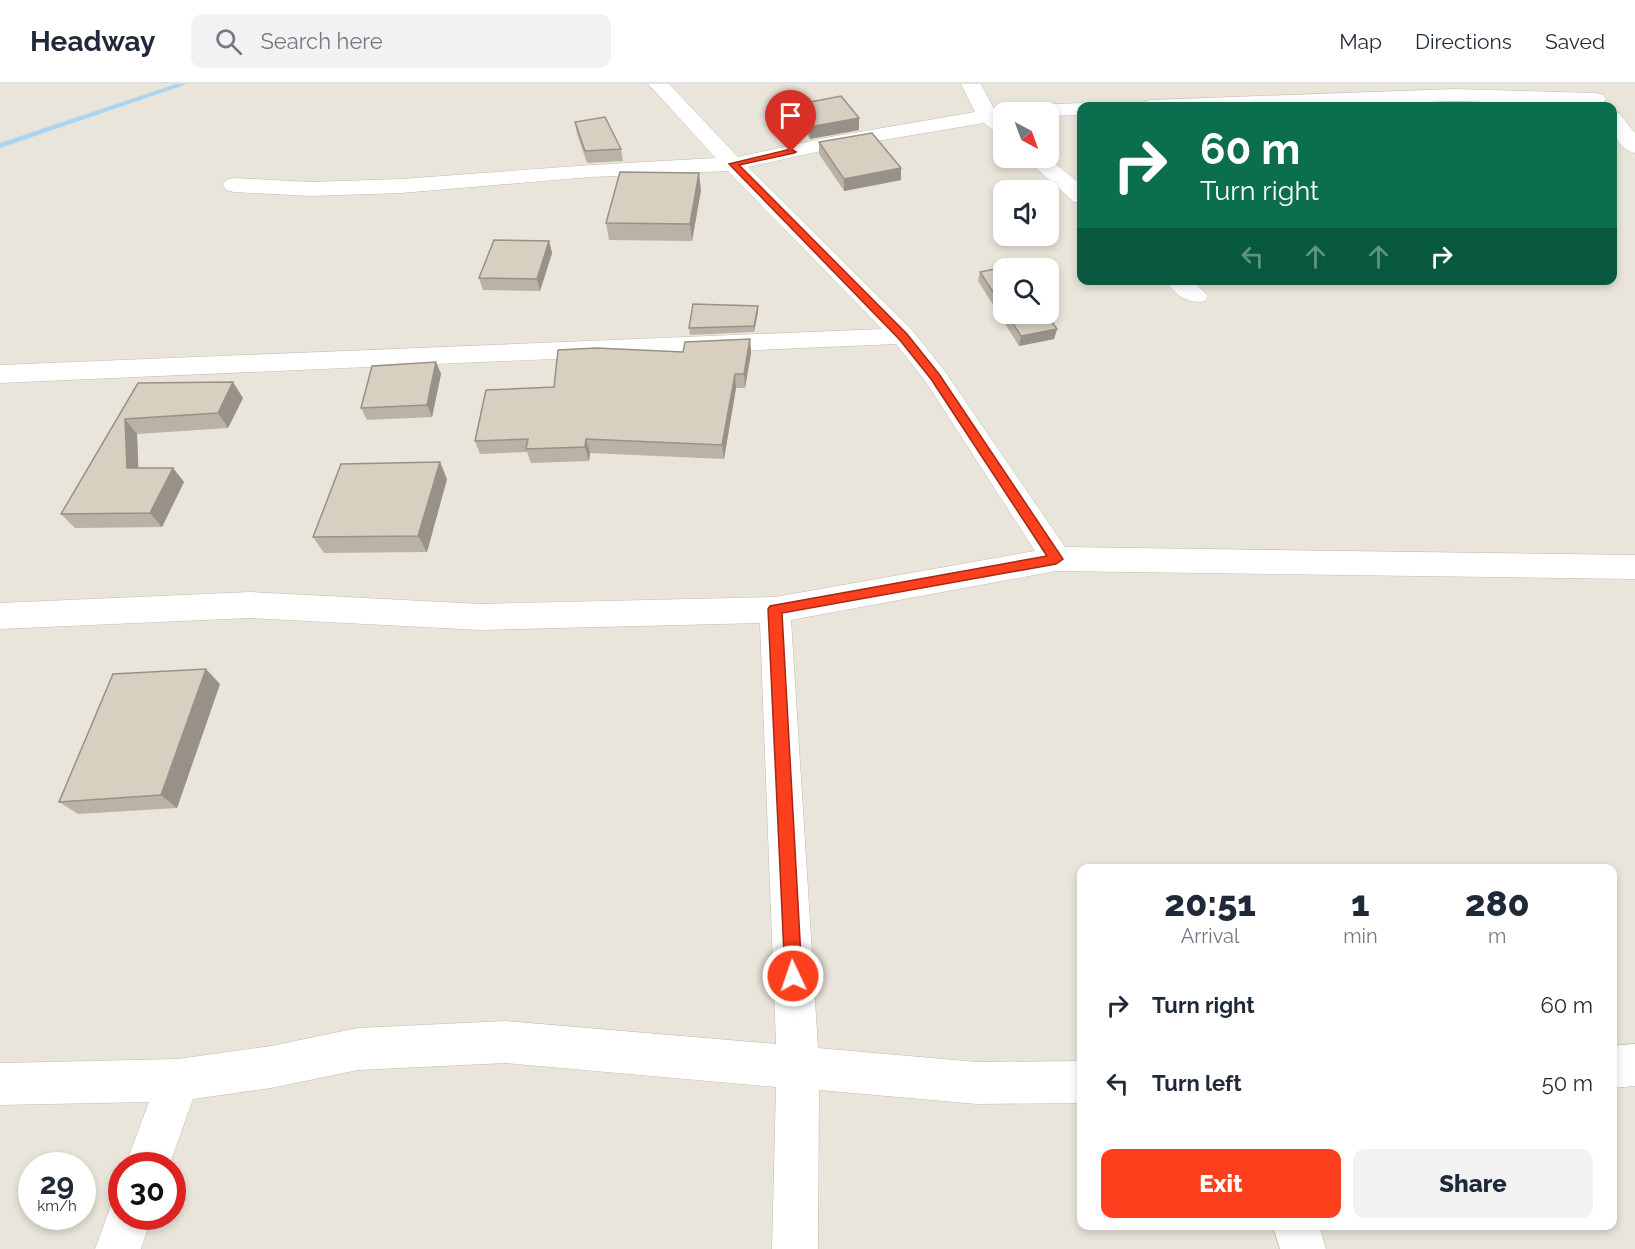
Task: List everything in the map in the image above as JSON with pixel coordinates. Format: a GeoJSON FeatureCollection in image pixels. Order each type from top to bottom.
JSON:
{"type":"FeatureCollection","features":[{"type":"Feature","properties":{"kind":"street"},"geometry":{"type":"LineString","coordinates":[[658,84],[733,164],[903,336],[935,376],[1056,559]]}},
{"type":"Feature","properties":{"kind":"street"},"geometry":{"type":"LineString","coordinates":[[971,84],[993,107]]}},
{"type":"Feature","properties":{"kind":"street"},"geometry":{"type":"LineString","coordinates":[[1187,84],[1200,102]]}},
{"type":"Feature","properties":{"kind":"street"},"geometry":{"type":"LineString","coordinates":[[1336,102],[1380,101],[1447,89],[1594,97]]}},
{"type":"Feature","properties":{"kind":"street"},"geometry":{"type":"LineString","coordinates":[[1059,110],[1077,109]]}},
{"type":"Feature","properties":{"kind":"street"},"geometry":{"type":"LineString","coordinates":[[234,185],[310,189],[401,186],[591,171],[733,164],[993,114]]}},
{"type":"Feature","properties":{"kind":"street"},"geometry":{"type":"LineString","coordinates":[[1617,124],[1635,147]]}},
{"type":"Feature","properties":{"kind":"street"},"geometry":{"type":"LineString","coordinates":[[1048,168],[1077,193]]}},
{"type":"Feature","properties":{"kind":"street"},"geometry":{"type":"LineString","coordinates":[[1183,285],[1196,296]]}},
{"type":"Feature","properties":{"kind":"street"},"geometry":{"type":"LineString","coordinates":[[0,374],[903,336]]}},
{"type":"Feature","properties":{"kind":"street"},"geometry":{"type":"LineString","coordinates":[[0,616],[250,605],[481,617],[775,609],[1056,559],[1635,567]]}},
{"type":"Feature","properties":{"kind":"street"},"geometry":{"type":"LineString","coordinates":[[775,609],[798,1068],[795,1249]]}},
{"type":"Feature","properties":{"kind":"street"},"geometry":{"type":"LineString","coordinates":[[0,1084],[178,1080],[271,1067],[358,1049],[506,1042],[977,1083],[1077,1083]]}},
{"type":"Feature","properties":{"kind":"street"},"geometry":{"type":"LineString","coordinates":[[1617,1067],[1635,1065]]}},
{"type":"Feature","properties":{"kind":"street"},"geometry":{"type":"LineString","coordinates":[[152,1152],[178,1080]]}},
{"type":"Feature","properties":{"kind":"street"},"geometry":{"type":"LineString","coordinates":[[118,1249],[124,1230]]}},
{"type":"Feature","properties":{"kind":"street"},"geometry":{"type":"LineString","coordinates":[[1297,1230],[1303,1249]]}},
{"type":"Feature","properties":{"kind":"shaded area"},"geometry":{"type":"Polygon","coordinates":[[[0,84],[1635,84],[1635,1249],[0,1249],[0,84]]]}},
{"type":"Feature","properties":{"kind":"building"},"geometry":{"type":"Polygon","coordinates":[[[841,96],[859,118],[809,127],[795,105],[841,96]]]}},
{"type":"Feature","properties":{"kind":"building"},"geometry":{"type":"Polygon","coordinates":[[[605,117],[621,149],[585,151],[575,122],[605,117]]]}},
{"type":"Feature","properties":{"kind":"building"},"geometry":{"type":"Polygon","coordinates":[[[872,133],[901,168],[844,179],[819,142],[872,133]]]}},
{"type":"Feature","properties":{"kind":"building"},"geometry":{"type":"Polygon","coordinates":[[[620,172],[699,173],[690,224],[606,223],[620,172]]]}},
{"type":"Feature","properties":{"kind":"building"},"geometry":{"type":"Polygon","coordinates":[[[494,240],[549,241],[537,279],[479,278],[494,240]]]}},
{"type":"Feature","properties":{"kind":"building"},"geometry":{"type":"Polygon","coordinates":[[[993,269],[993,292],[980,272],[993,269]]]}},
{"type":"Feature","properties":{"kind":"building"},"geometry":{"type":"Polygon","coordinates":[[[693,304],[758,306],[754,326],[689,328],[693,304]]]}},
{"type":"Feature","properties":{"kind":"building"},"geometry":{"type":"Polygon","coordinates":[[[1013,324],[1053,324],[1057,329],[1021,336],[1013,324]]]}},
{"type":"Feature","properties":{"kind":"building"},"geometry":{"type":"Polygon","coordinates":[[[750,339],[744,374],[735,374],[722,445],[586,439],[585,447],[526,449],[528,439],[475,441],[486,390],[554,387],[558,350],[596,348],[683,352],[685,342],[750,339]]]}},
{"type":"Feature","properties":{"kind":"building"},"geometry":{"type":"Polygon","coordinates":[[[436,362],[427,405],[361,408],[372,366],[436,362]]]}},
{"type":"Feature","properties":{"kind":"building"},"geometry":{"type":"Polygon","coordinates":[[[233,382],[218,413],[125,419],[127,468],[173,468],[150,513],[61,514],[138,383],[233,382]]]}},
{"type":"Feature","properties":{"kind":"building"},"geometry":{"type":"Polygon","coordinates":[[[440,462],[418,536],[313,537],[341,464],[440,462]]]}},
{"type":"Feature","properties":{"kind":"building"},"geometry":{"type":"Polygon","coordinates":[[[206,669],[161,795],[59,802],[113,674],[206,669]]]}},
{"type":"Feature","properties":{"kind":"waterway"},"geometry":{"type":"LineString","coordinates":[[0,146],[183,84]]}},
{"type":"Feature","properties":{"kind":"route"},"geometry":{"type":"LineString","coordinates":[[791,152],[733,164],[903,336],[935,376],[1056,559],[775,609],[793,976]]}}]}
